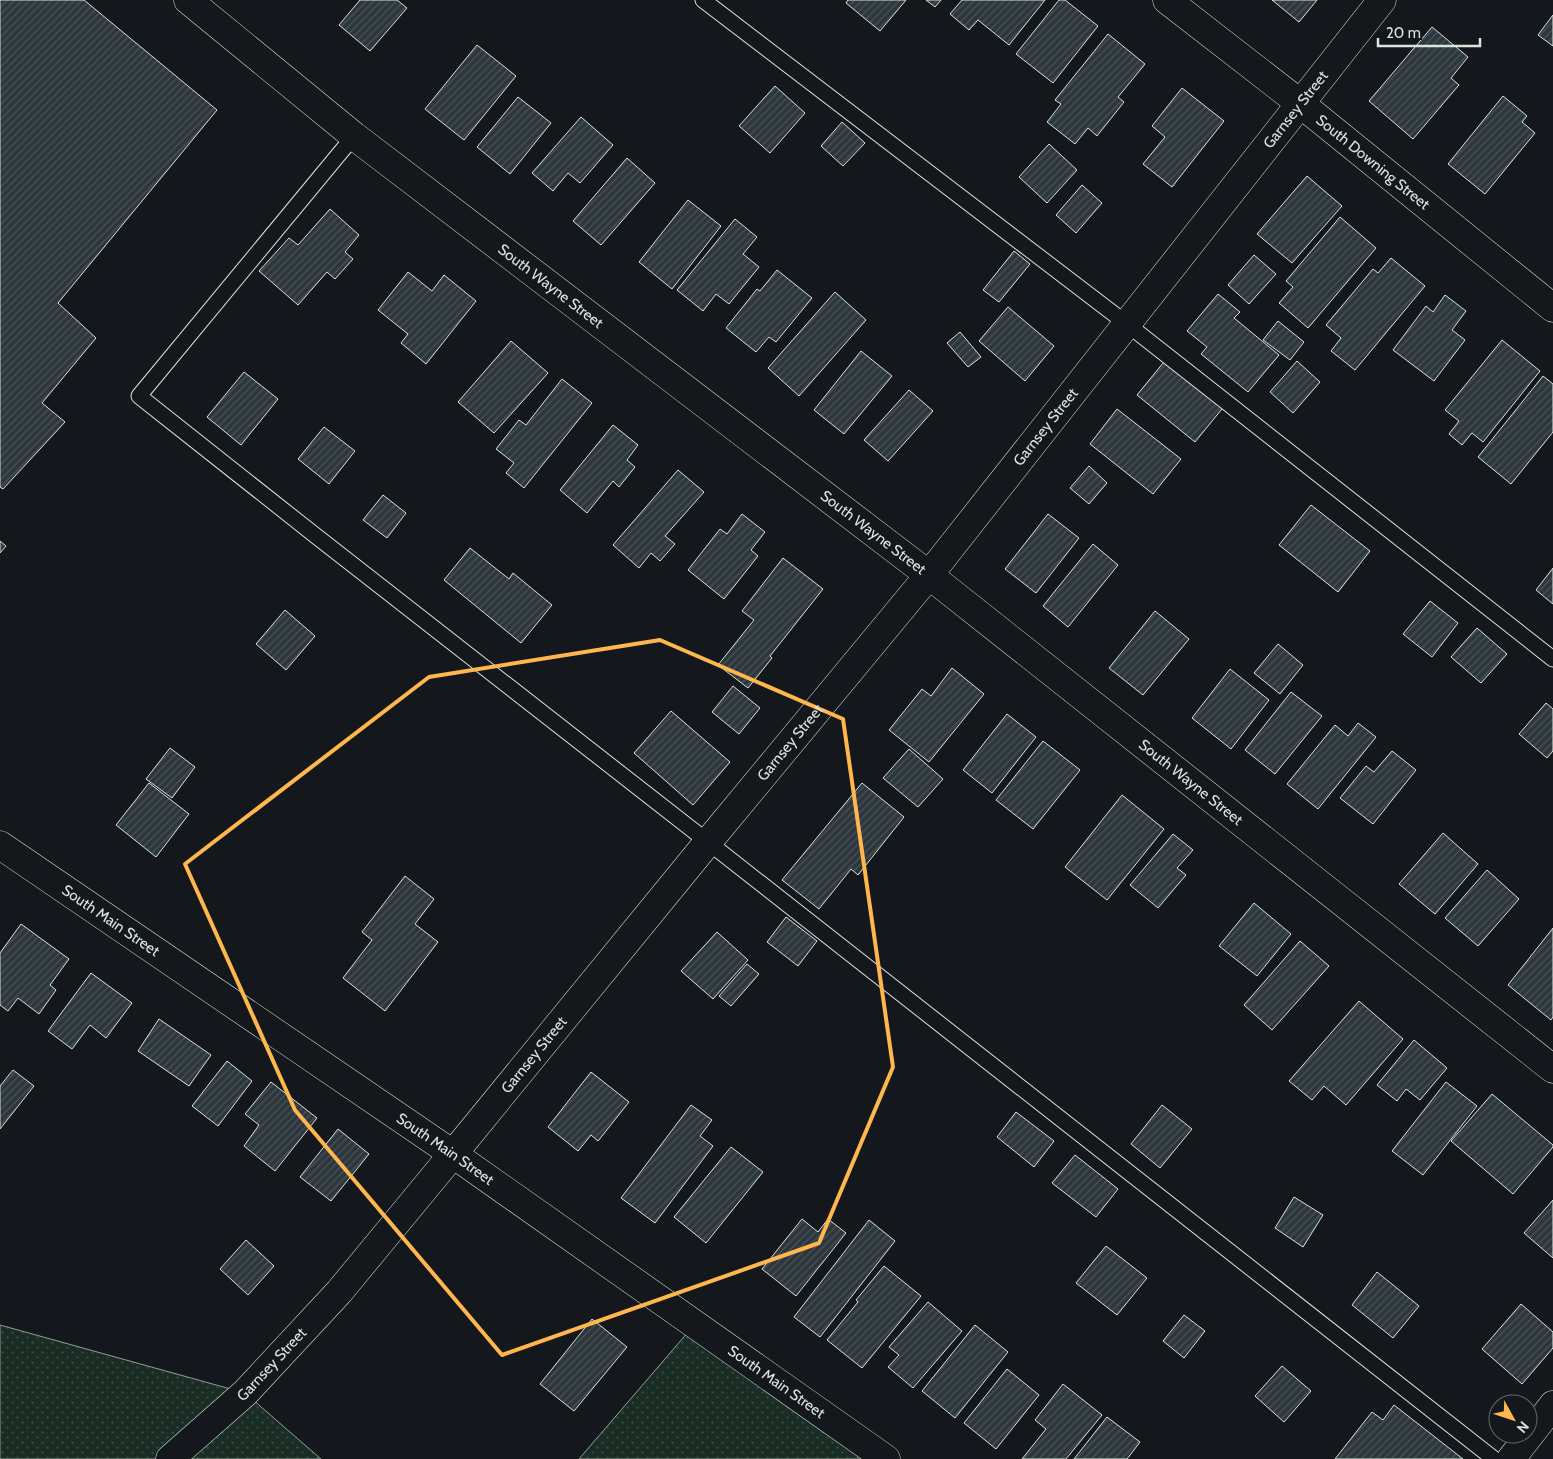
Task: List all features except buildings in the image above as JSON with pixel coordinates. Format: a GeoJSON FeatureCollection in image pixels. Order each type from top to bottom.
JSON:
{"type":"FeatureCollection","features":[{"type":"Feature","properties":{"kind":"street","name":"South Wayne Street"},"geometry":{"type":"LineString","coordinates":[[188,0],[354,136],[929,575],[1553,1069]]}},
{"type":"Feature","properties":{"kind":"street","name":"South Downing Street"},"geometry":{"type":"LineString","coordinates":[[1167,0],[1301,104],[1553,308]]}},
{"type":"Feature","properties":{"kind":"street","name":"Garnsey Street"},"geometry":{"type":"LineString","coordinates":[[170,1459],[245,1393],[339,1292],[929,575],[1382,0]]}},
{"type":"Feature","properties":{"kind":"street","name":"South Main Street"},"geometry":{"type":"LineString","coordinates":[[0,845],[453,1154],[886,1459]]}},
{"type":"Feature","properties":{"kind":"street"},"geometry":{"type":"LineString","coordinates":[[1511,1459],[1553,1406]]}},
{"type":"Feature","properties":{"kind":"lane"},"geometry":{"type":"LineString","coordinates":[[703,0],[1127,324],[1553,659]]}},
{"type":"Feature","properties":{"kind":"lane"},"geometry":{"type":"LineString","coordinates":[[354,136],[139,396],[1494,1459]]}},
{"type":"Feature","properties":{"kind":"highlighted area"},"geometry":{"type":"Polygon","coordinates":[[[660,640],[843,719],[893,1067],[819,1243],[502,1355],[295,1110],[185,864],[429,677],[660,640]]]}},
{"type":"Feature","properties":{"kind":"green space"},"geometry":{"type":"Polygon","coordinates":[[[695,1324],[886,1459],[579,1459],[695,1324]]]}},
{"type":"Feature","properties":{"kind":"green space"},"geometry":{"type":"Polygon","coordinates":[[[0,1325],[245,1393],[321,1459],[0,1459],[0,1325]]]}}]}
